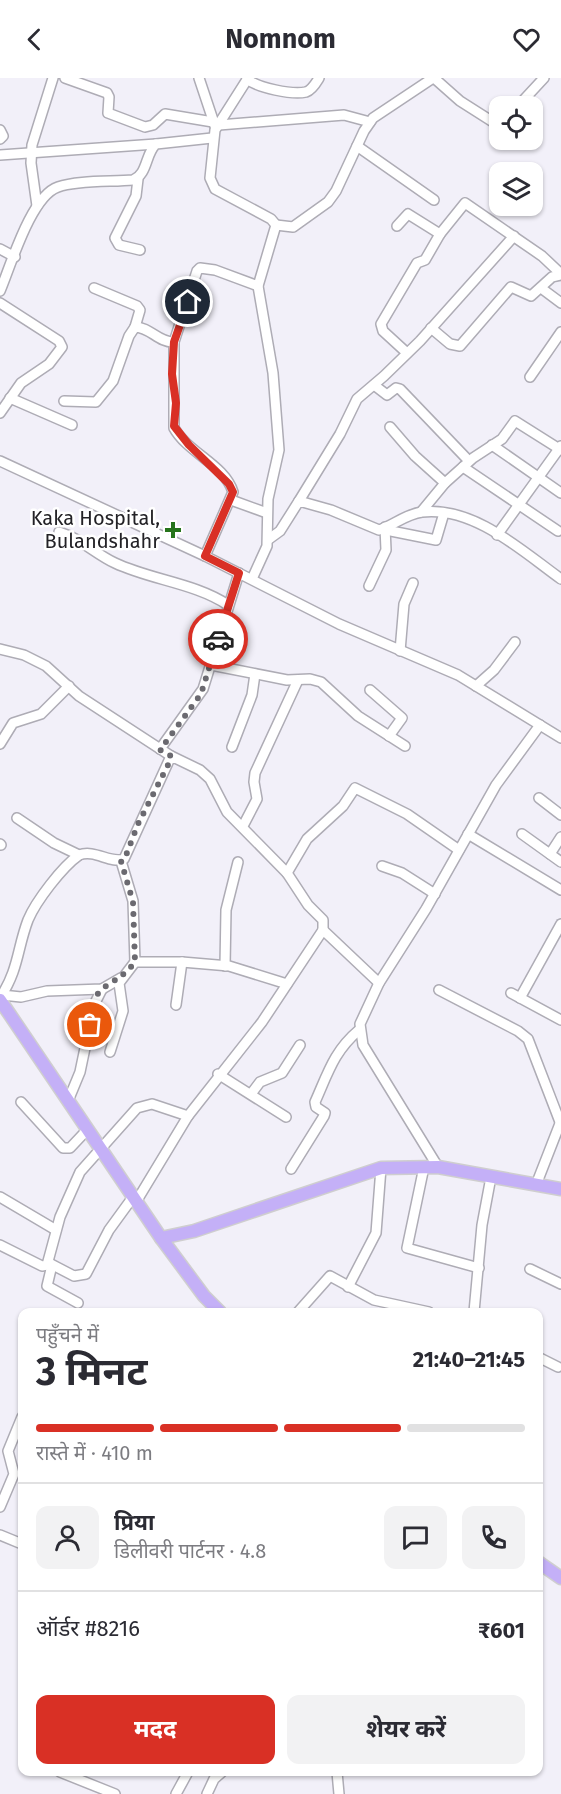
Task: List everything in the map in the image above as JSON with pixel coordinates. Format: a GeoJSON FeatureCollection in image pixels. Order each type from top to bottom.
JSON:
{"type":"FeatureCollection","features":[{"type":"Feature","properties":{"kind":"main road"},"geometry":{"type":"LineString","coordinates":[[1,998],[161,1238],[204,1296],[216,1308]]}},
{"type":"Feature","properties":{"kind":"main road"},"geometry":{"type":"LineString","coordinates":[[161,1238],[195,1231],[381,1168],[438,1167],[561,1189]]}},
{"type":"Feature","properties":{"kind":"main road"},"geometry":{"type":"LineString","coordinates":[[543,1565],[561,1578]]}},
{"type":"Feature","properties":{"kind":"street"},"geometry":{"type":"LineString","coordinates":[[37,206],[31,153],[36,129],[53,78]]}},
{"type":"Feature","properties":{"kind":"street"},"geometry":{"type":"LineString","coordinates":[[65,78],[107,93],[108,113],[145,127],[153,125],[165,114],[215,129]]}},
{"type":"Feature","properties":{"kind":"street"},"geometry":{"type":"LineString","coordinates":[[199,78],[206,94],[215,129],[212,184],[222,193],[271,219],[276,225],[293,227],[328,202],[336,191],[368,125],[380,113],[433,78],[460,101],[489,119]]}},
{"type":"Feature","properties":{"kind":"street"},"geometry":{"type":"LineString","coordinates":[[215,129],[247,79],[260,87],[304,92],[311,89],[319,78]]}},
{"type":"Feature","properties":{"kind":"street"},"geometry":{"type":"LineString","coordinates":[[527,96],[544,78]]}},
{"type":"Feature","properties":{"kind":"street"},"geometry":{"type":"LineString","coordinates":[[0,155],[156,144],[215,129],[344,115],[368,125]]}},
{"type":"Feature","properties":{"kind":"street"},"geometry":{"type":"LineString","coordinates":[[0,130],[3,136],[0,139]]}},
{"type":"Feature","properties":{"kind":"street"},"geometry":{"type":"LineString","coordinates":[[140,250],[119,245],[115,238],[136,196],[138,178],[156,144]]}},
{"type":"Feature","properties":{"kind":"street"},"geometry":{"type":"LineString","coordinates":[[357,146],[434,200]]}},
{"type":"Feature","properties":{"kind":"street"},"geometry":{"type":"LineString","coordinates":[[1,287],[37,206],[45,196],[59,186],[138,178]]}},
{"type":"Feature","properties":{"kind":"street"},"geometry":{"type":"LineString","coordinates":[[407,353],[383,331],[381,324],[417,263],[425,260],[440,234],[467,203],[548,260],[561,274],[552,277],[531,296],[511,287],[460,346],[450,344],[431,328]]}},
{"type":"Feature","properties":{"kind":"street"},"geometry":{"type":"LineString","coordinates":[[397,226],[408,214],[440,234]]}},
{"type":"Feature","properties":{"kind":"street"},"geometry":{"type":"LineString","coordinates":[[252,579],[269,539],[267,513],[269,493],[279,450],[279,424],[258,286],[276,225]]}},
{"type":"Feature","properties":{"kind":"street"},"geometry":{"type":"LineString","coordinates":[[269,539],[280,531],[299,501],[340,434],[357,399],[407,353],[514,236]]}},
{"type":"Feature","properties":{"kind":"street"},"geometry":{"type":"LineString","coordinates":[[0,249],[15,257]]}},
{"type":"Feature","properties":{"kind":"street"},"geometry":{"type":"LineString","coordinates":[[205,556],[233,492],[229,484],[175,431],[176,397],[172,374],[174,342],[197,271],[200,268],[215,270],[258,286]]}},
{"type":"Feature","properties":{"kind":"street"},"geometry":{"type":"LineString","coordinates":[[64,401],[96,402],[113,381],[140,310],[137,306],[94,288]]}},
{"type":"Feature","properties":{"kind":"street"},"geometry":{"type":"LineString","coordinates":[[541,288],[561,303]]}},
{"type":"Feature","properties":{"kind":"street"},"geometry":{"type":"LineString","coordinates":[[0,303],[37,325],[61,344],[53,360],[23,381],[0,413]]}},
{"type":"Feature","properties":{"kind":"street"},"geometry":{"type":"LineString","coordinates":[[135,327],[145,328],[168,343],[174,342]]}},
{"type":"Feature","properties":{"kind":"street"},"geometry":{"type":"LineString","coordinates":[[530,377],[561,332]]}},
{"type":"Feature","properties":{"kind":"street"},"geometry":{"type":"LineString","coordinates":[[374,385],[387,395],[396,388],[400,389],[466,464],[558,531]]}},
{"type":"Feature","properties":{"kind":"street"},"geometry":{"type":"LineString","coordinates":[[10,398],[72,425]]}},
{"type":"Feature","properties":{"kind":"street"},"geometry":{"type":"LineString","coordinates":[[386,528],[421,512],[445,483],[466,464],[506,435],[516,421],[560,449],[497,535]]}},
{"type":"Feature","properties":{"kind":"street"},"geometry":{"type":"LineString","coordinates":[[390,427],[415,456],[445,483]]}},
{"type":"Feature","properties":{"kind":"street"},"geometry":{"type":"LineString","coordinates":[[492,445],[561,493]]}},
{"type":"Feature","properties":{"kind":"street"},"geometry":{"type":"LineString","coordinates":[[0,461],[205,556],[339,624],[458,675],[561,738]]}},
{"type":"Feature","properties":{"kind":"street"},"geometry":{"type":"LineString","coordinates":[[231,500],[267,513]]}},
{"type":"Feature","properties":{"kind":"street"},"geometry":{"type":"LineString","coordinates":[[299,501],[340,513],[375,529],[386,528],[436,540],[444,513]]}},
{"type":"Feature","properties":{"kind":"street"},"geometry":{"type":"LineString","coordinates":[[421,512],[444,513],[467,519],[497,535],[561,579]]}},
{"type":"Feature","properties":{"kind":"street"},"geometry":{"type":"LineString","coordinates":[[369,586],[386,550],[386,528]]}},
{"type":"Feature","properties":{"kind":"street"},"geometry":{"type":"LineString","coordinates":[[59,532],[80,539],[116,564],[150,577],[212,595],[228,605]]}},
{"type":"Feature","properties":{"kind":"street"},"geometry":{"type":"LineString","coordinates":[[160,750],[201,694],[239,573]]}},
{"type":"Feature","properties":{"kind":"street"},"geometry":{"type":"LineString","coordinates":[[400,651],[404,604],[413,583]]}},
{"type":"Feature","properties":{"kind":"street"},"geometry":{"type":"LineString","coordinates":[[476,687],[494,670],[515,642]]}},
{"type":"Feature","properties":{"kind":"street"},"geometry":{"type":"LineString","coordinates":[[0,649],[24,655],[46,666],[85,700],[160,750],[206,775],[216,786],[227,812],[287,873],[308,905],[323,920],[323,930],[262,1022],[218,1074],[188,1116],[135,1200],[110,1230],[86,1274],[74,1275],[50,1264],[42,1266],[0,1245]]}},
{"type":"Feature","properties":{"kind":"street"},"geometry":{"type":"LineString","coordinates":[[211,665],[255,674],[321,682],[358,716],[405,746]]}},
{"type":"Feature","properties":{"kind":"street"},"geometry":{"type":"LineString","coordinates":[[232,747],[252,695],[255,674]]}},
{"type":"Feature","properties":{"kind":"street"},"geometry":{"type":"LineString","coordinates":[[243,826],[258,796],[254,785],[255,773],[298,680]]}},
{"type":"Feature","properties":{"kind":"street"},"geometry":{"type":"LineString","coordinates":[[0,744],[13,723],[41,714],[69,686]]}},
{"type":"Feature","properties":{"kind":"street"},"geometry":{"type":"LineString","coordinates":[[370,690],[402,718],[389,736]]}},
{"type":"Feature","properties":{"kind":"street"},"geometry":{"type":"LineString","coordinates":[[291,1169],[324,1116],[325,1113],[316,1107],[315,1102],[342,1044],[359,1030],[379,983],[435,894],[496,785],[540,725]]}},
{"type":"Feature","properties":{"kind":"street"},"geometry":{"type":"LineString","coordinates":[[121,861],[125,858],[171,756]]}},
{"type":"Feature","properties":{"kind":"street"},"geometry":{"type":"LineString","coordinates":[[287,873],[307,839],[343,806],[355,788],[407,814],[459,850]]}},
{"type":"Feature","properties":{"kind":"street"},"geometry":{"type":"LineString","coordinates":[[539,798],[561,815]]}},
{"type":"Feature","properties":{"kind":"street"},"geometry":{"type":"LineString","coordinates":[[17,818],[54,843],[79,855],[91,853],[121,861]]}},
{"type":"Feature","properties":{"kind":"street"},"geometry":{"type":"LineString","coordinates":[[468,834],[561,890]]}},
{"type":"Feature","properties":{"kind":"street"},"geometry":{"type":"LineString","coordinates":[[522,834],[561,862]]}},
{"type":"Feature","properties":{"kind":"street"},"geometry":{"type":"LineString","coordinates":[[550,854],[561,837]]}},
{"type":"Feature","properties":{"kind":"street"},"geometry":{"type":"LineString","coordinates":[[1,998],[16,969],[32,912],[79,855]]}},
{"type":"Feature","properties":{"kind":"street"},"geometry":{"type":"LineString","coordinates":[[1,998],[21,997],[47,991],[102,989],[121,978],[135,962],[133,902],[121,861]]}},
{"type":"Feature","properties":{"kind":"street"},"geometry":{"type":"LineString","coordinates":[[225,966],[226,910],[238,862]]}},
{"type":"Feature","properties":{"kind":"street"},"geometry":{"type":"LineString","coordinates":[[382,866],[402,873],[435,894]]}},
{"type":"Feature","properties":{"kind":"street"},"geometry":{"type":"LineString","coordinates":[[560,1016],[515,996],[561,924]]}},
{"type":"Feature","properties":{"kind":"street"},"geometry":{"type":"LineString","coordinates":[[323,930],[379,983]]}},
{"type":"Feature","properties":{"kind":"street"},"geometry":{"type":"LineString","coordinates":[[135,962],[182,962],[225,966],[287,984]]}},
{"type":"Feature","properties":{"kind":"street"},"geometry":{"type":"LineString","coordinates":[[176,1005],[182,962]]}},
{"type":"Feature","properties":{"kind":"street"},"geometry":{"type":"LineString","coordinates":[[110,1052],[123,1011],[119,983],[121,978]]}},
{"type":"Feature","properties":{"kind":"street"},"geometry":{"type":"LineString","coordinates":[[68,1101],[80,1072],[94,1005],[102,989]]}},
{"type":"Feature","properties":{"kind":"street"},"geometry":{"type":"LineString","coordinates":[[440,990],[518,1031],[528,1039],[561,1121],[536,1185]]}},
{"type":"Feature","properties":{"kind":"street"},"geometry":{"type":"LineString","coordinates":[[359,1030],[363,1046],[438,1167]]}},
{"type":"Feature","properties":{"kind":"street"},"geometry":{"type":"LineString","coordinates":[[250,1094],[260,1082],[282,1073],[300,1045]]}},
{"type":"Feature","properties":{"kind":"street"},"geometry":{"type":"LineString","coordinates":[[218,1074],[286,1117]]}},
{"type":"Feature","properties":{"kind":"street"},"geometry":{"type":"LineString","coordinates":[[21,1102],[63,1148],[70,1148],[87,1130]]}},
{"type":"Feature","properties":{"kind":"street"},"geometry":{"type":"LineString","coordinates":[[78,1303],[46,1286],[56,1230],[77,1176],[141,1105],[152,1104],[188,1116]]}},
{"type":"Feature","properties":{"kind":"street"},"geometry":{"type":"LineString","coordinates":[[424,1167],[407,1248],[479,1268]]}},
{"type":"Feature","properties":{"kind":"street"},"geometry":{"type":"LineString","coordinates":[[348,1287],[376,1233],[381,1168]]}},
{"type":"Feature","properties":{"kind":"street"},"geometry":{"type":"LineString","coordinates":[[474,1308],[490,1177]]}},
{"type":"Feature","properties":{"kind":"street"},"geometry":{"type":"LineString","coordinates":[[0,1197],[56,1230]]}},
{"type":"Feature","properties":{"kind":"street"},"geometry":{"type":"LineString","coordinates":[[530,1269],[561,1284]]}},
{"type":"Feature","properties":{"kind":"street"},"geometry":{"type":"LineString","coordinates":[[301,1308],[327,1277],[335,1277],[348,1287],[374,1300],[411,1308]]}},
{"type":"Feature","properties":{"kind":"street"},"geometry":{"type":"LineString","coordinates":[[543,1360],[558,1367]]}},
{"type":"Feature","properties":{"kind":"street"},"geometry":{"type":"LineString","coordinates":[[0,1507],[14,1474],[7,1454],[18,1438]]}},
{"type":"Feature","properties":{"kind":"street"},"geometry":{"type":"LineString","coordinates":[[0,1535],[18,1542]]}},
{"type":"Feature","properties":{"kind":"street"},"geometry":{"type":"LineString","coordinates":[[70,1776],[115,1794]]}},
{"type":"Feature","properties":{"kind":"street"},"geometry":{"type":"LineString","coordinates":[[177,1794],[186,1776]]}},
{"type":"Feature","properties":{"kind":"street"},"geometry":{"type":"LineString","coordinates":[[207,1794],[217,1776]]}},
{"type":"Feature","properties":{"kind":"street"},"geometry":{"type":"LineString","coordinates":[[337,1776],[339,1794]]}},
{"type":"Feature","properties":{"kind":"way so far"},"geometry":{"type":"LineString","coordinates":[[90,1025],[95,1002],[102,989],[121,978],[135,962],[134,906],[121,861],[125,858],[138,824],[168,765],[171,756],[160,750],[175,726],[201,694],[218,639]]}},
{"type":"Feature","properties":{"kind":"place","name":"Kaka Hospital, Bulandshahr"},"geometry":{"type":"Point","coordinates":[173,530]}},
{"type":"Feature","properties":{"kind":"route"},"geometry":{"type":"LineString","coordinates":[[188,302],[174,342],[172,374],[176,397],[175,431],[194,451],[214,467],[231,486],[233,492],[205,556],[239,573],[218,639]]}}]}
